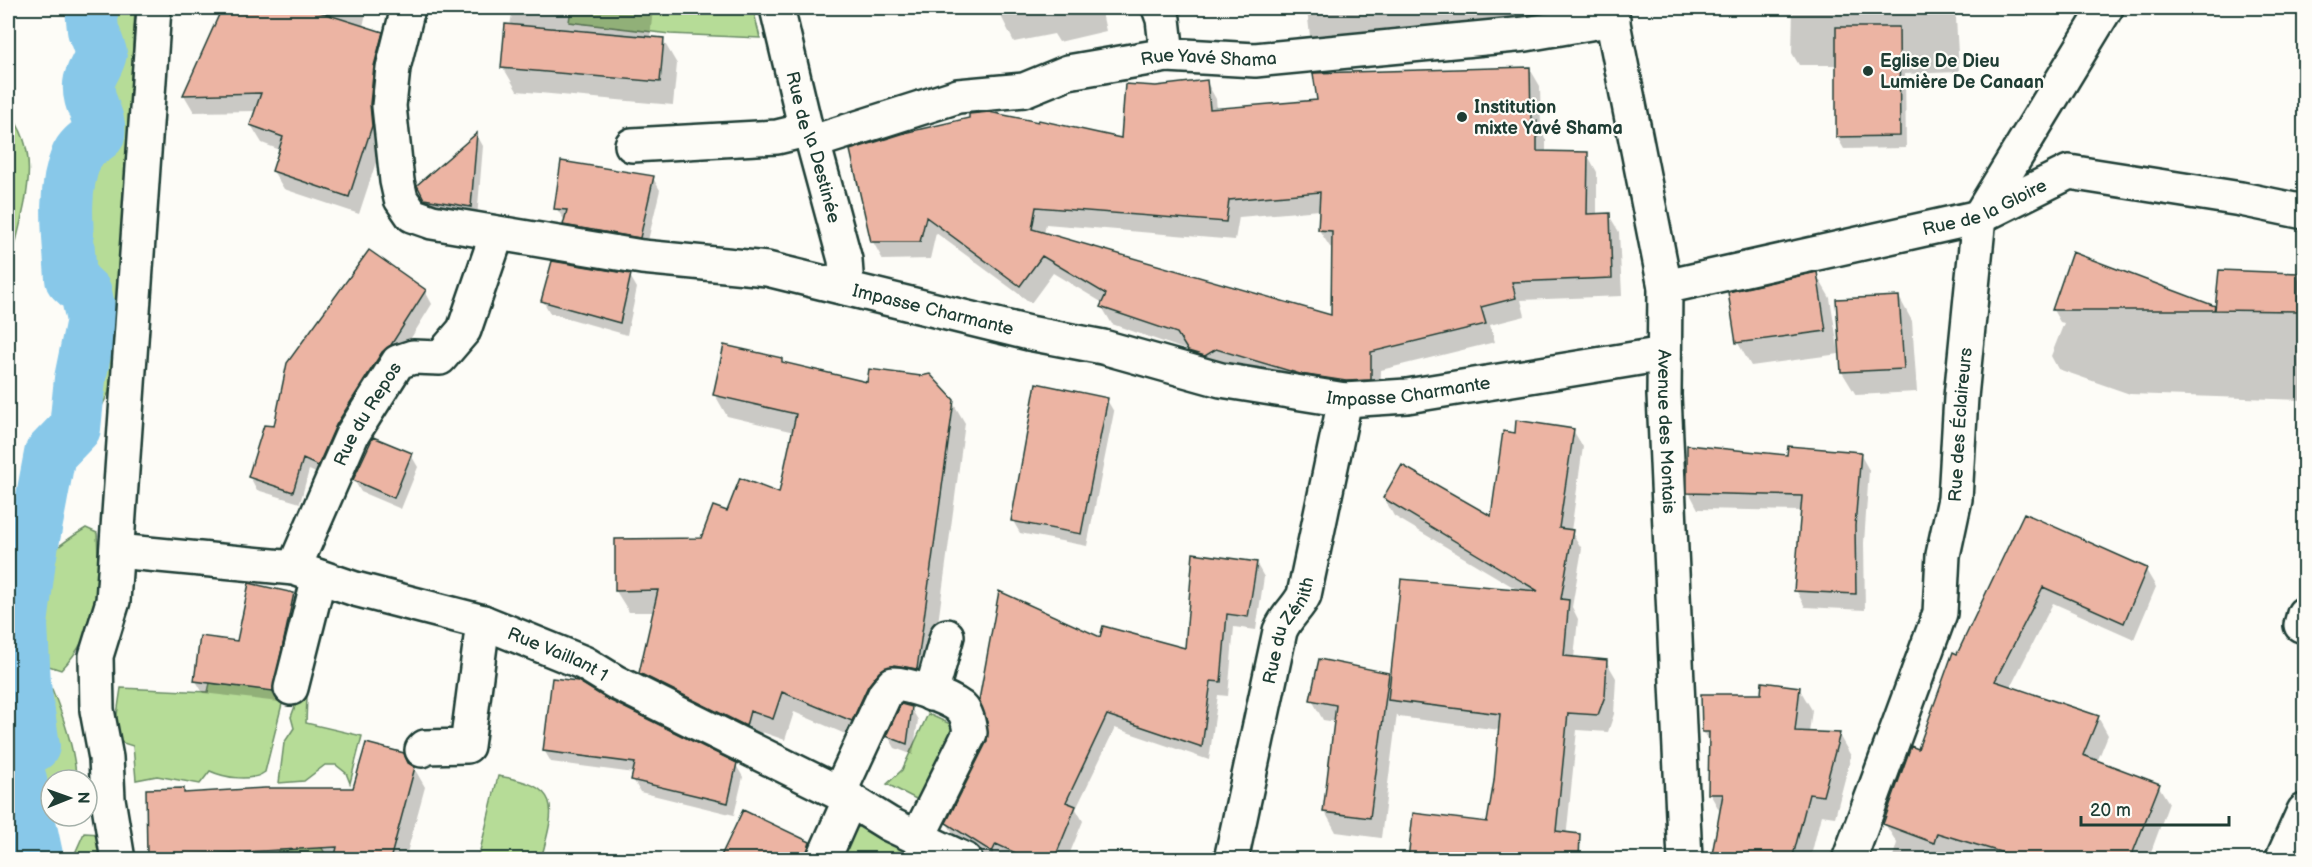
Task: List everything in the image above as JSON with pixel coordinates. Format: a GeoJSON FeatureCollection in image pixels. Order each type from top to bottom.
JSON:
{"type":"FeatureCollection","features":[{"type":"Feature","properties":{"kind":"street"},"geometry":{"type":"LineString","coordinates":[[118,860],[108,799],[106,758],[97,710],[96,657],[113,601],[154,8]]}},
{"type":"Feature","properties":{"kind":"street","name":"Impasse Charmante"},"geometry":{"type":"LineString","coordinates":[[408,8],[393,68],[389,106],[401,199],[412,215],[497,234],[642,257],[767,269],[1029,333],[1103,347],[1221,380],[1345,400],[1407,396],[1664,354]]}},
{"type":"Feature","properties":{"kind":"street","name":"Rue de la Destinée"},"geometry":{"type":"LineString","coordinates":[[777,8],[845,260],[847,288]]}},
{"type":"Feature","properties":{"kind":"street"},"geometry":{"type":"LineString","coordinates":[[1158,8],[1163,19],[1167,55]]}},
{"type":"Feature","properties":{"kind":"street","name":"Rue des Éclaireurs"},"geometry":{"type":"LineString","coordinates":[[1849,860],[1940,613],[1943,555],[1955,499],[1963,375],[1979,217],[2106,8]]}},
{"type":"Feature","properties":{"kind":"street","name":"Rue Yavé Shama"},"geometry":{"type":"LineString","coordinates":[[632,145],[810,136],[958,96],[1024,90],[1068,72],[1167,55],[1255,60],[1526,34],[1611,13]]}},
{"type":"Feature","properties":{"kind":"street","name":"Avenue des Montais"},"geometry":{"type":"LineString","coordinates":[[1611,13],[1665,287],[1664,354],[1685,860]]}},
{"type":"Feature","properties":{"kind":"street","name":"Rue de la Gloire"},"geometry":{"type":"LineString","coordinates":[[1665,287],[1979,217],[2069,172],[2241,199],[2304,212]]}},
{"type":"Feature","properties":{"kind":"street","name":"Rue du Repos"},"geometry":{"type":"LineString","coordinates":[[307,572],[352,435],[398,362],[413,357],[440,358],[464,330],[497,234]]}},
{"type":"Feature","properties":{"kind":"street","name":"Rue du Zénith"},"geometry":{"type":"LineString","coordinates":[[1231,860],[1280,631],[1284,621],[1299,606],[1305,595],[1345,400]]}},
{"type":"Feature","properties":{"kind":"street","name":"Rue Vaillant 1"},"geometry":{"type":"LineString","coordinates":[[117,551],[307,572],[355,589],[483,621],[584,663],[615,682],[844,796],[889,824],[965,860]]}},
{"type":"Feature","properties":{"kind":"street"},"geometry":{"type":"LineString","coordinates":[[291,688],[307,572]]}},
{"type":"Feature","properties":{"kind":"street"},"geometry":{"type":"LineString","coordinates":[[422,750],[425,747],[467,746],[483,621]]}},
{"type":"Feature","properties":{"kind":"street"},"geometry":{"type":"LineString","coordinates":[[930,694],[947,636]]}},
{"type":"Feature","properties":{"kind":"street"},"geometry":{"type":"LineString","coordinates":[[823,860],[844,796],[885,694],[892,684],[905,684],[961,707],[969,721],[970,733],[918,837]]}},
{"type":"Feature","properties":{"kind":"street"},"geometry":{"type":"LineString","coordinates":[[2282,860],[2304,811]]}},
{"type":"Feature","properties":{"kind":"green space"},"geometry":{"type":"Polygon","coordinates":[[[88,8],[135,8],[128,137],[131,213],[125,281],[109,392],[95,420],[73,426],[63,421],[91,238],[83,154],[94,138],[83,78],[88,49],[88,8]]]}},
{"type":"Feature","properties":{"kind":"green space"},"geometry":{"type":"Polygon","coordinates":[[[571,8],[753,8],[760,38],[670,34],[569,22],[571,8]]]}},
{"type":"Feature","properties":{"kind":"green space"},"geometry":{"type":"Polygon","coordinates":[[[8,112],[21,132],[27,152],[28,174],[26,197],[8,286],[8,112]]]}},
{"type":"Feature","properties":{"kind":"green space"},"geometry":{"type":"Polygon","coordinates":[[[86,528],[97,533],[98,571],[95,606],[84,639],[61,670],[30,660],[17,646],[22,605],[32,576],[41,563],[67,540],[86,528]]]}},
{"type":"Feature","properties":{"kind":"green space"},"geometry":{"type":"Polygon","coordinates":[[[33,683],[52,689],[74,758],[75,768],[39,768],[39,819],[20,746],[21,706],[33,683]]]}},
{"type":"Feature","properties":{"kind":"green space"},"geometry":{"type":"Polygon","coordinates":[[[210,683],[285,692],[265,772],[253,777],[238,778],[210,771],[200,784],[157,776],[136,780],[133,746],[120,742],[115,728],[121,688],[208,692],[210,683]]]}},
{"type":"Feature","properties":{"kind":"green space"},"geometry":{"type":"Polygon","coordinates":[[[307,696],[306,723],[362,736],[350,783],[346,773],[336,765],[325,765],[304,781],[279,783],[284,743],[294,728],[291,717],[298,698],[307,696]]]}},
{"type":"Feature","properties":{"kind":"green space"},"geometry":{"type":"Polygon","coordinates":[[[928,714],[957,727],[918,800],[887,784],[902,770],[928,714]]]}},
{"type":"Feature","properties":{"kind":"green space"},"geometry":{"type":"Polygon","coordinates":[[[498,776],[519,780],[533,786],[543,792],[549,801],[551,812],[541,859],[478,859],[498,776]]]}},
{"type":"Feature","properties":{"kind":"green space"},"geometry":{"type":"Polygon","coordinates":[[[859,826],[930,859],[832,860],[834,853],[859,826]]]}},
{"type":"Feature","properties":{"kind":"green space"},"geometry":{"type":"Polygon","coordinates":[[[278,828],[322,848],[328,859],[278,860],[278,828]]]}},
{"type":"Feature","properties":{"kind":"green space"},"geometry":{"type":"Polygon","coordinates":[[[84,833],[101,834],[108,859],[72,860],[84,833]]]}},
{"type":"Feature","properties":{"kind":"building"},"geometry":{"type":"Polygon","coordinates":[[[222,8],[307,8],[383,32],[374,66],[370,104],[372,126],[349,197],[272,171],[283,137],[250,125],[261,93],[183,95],[222,8]]]}},
{"type":"Feature","properties":{"kind":"building"},"geometry":{"type":"Polygon","coordinates":[[[505,24],[664,38],[660,82],[501,68],[505,24]]]}},
{"type":"Feature","properties":{"kind":"building"},"geometry":{"type":"Polygon","coordinates":[[[1836,27],[1899,27],[1900,136],[1836,137],[1836,27]]]}},
{"type":"Feature","properties":{"kind":"building"},"geometry":{"type":"Polygon","coordinates":[[[1530,67],[1531,121],[1537,121],[1537,151],[1588,152],[1587,214],[1610,213],[1612,278],[1512,282],[1516,298],[1481,307],[1486,324],[1371,352],[1371,380],[1346,381],[1300,374],[1216,349],[1205,356],[1188,351],[1177,333],[1100,307],[1106,294],[1042,256],[1020,286],[926,217],[920,242],[871,242],[850,150],[908,132],[969,118],[969,114],[989,112],[1038,122],[1039,120],[1121,138],[1125,84],[1156,86],[1207,80],[1210,109],[1317,100],[1313,73],[1530,67]],[[1320,192],[1229,200],[1226,222],[1036,207],[1032,229],[1331,315],[1332,231],[1318,230],[1320,192]]]}},
{"type":"Feature","properties":{"kind":"building"},"geometry":{"type":"Polygon","coordinates":[[[477,133],[471,207],[424,199],[417,185],[477,133]]]}},
{"type":"Feature","properties":{"kind":"building"},"geometry":{"type":"Polygon","coordinates":[[[561,161],[654,176],[640,238],[563,225],[567,210],[554,209],[561,161]]]}},
{"type":"Feature","properties":{"kind":"building"},"geometry":{"type":"Polygon","coordinates":[[[369,250],[426,290],[391,345],[382,352],[336,425],[318,466],[303,459],[293,492],[248,477],[264,425],[274,426],[287,363],[369,250]]]}},
{"type":"Feature","properties":{"kind":"building"},"geometry":{"type":"Polygon","coordinates":[[[2072,252],[2215,306],[2214,310],[2052,310],[2072,252]]]}},
{"type":"Feature","properties":{"kind":"building"},"geometry":{"type":"Polygon","coordinates":[[[552,261],[631,274],[620,323],[541,301],[552,261]]]}},
{"type":"Feature","properties":{"kind":"building"},"geometry":{"type":"Polygon","coordinates":[[[2219,270],[2298,273],[2298,311],[2215,310],[2219,270]]]}},
{"type":"Feature","properties":{"kind":"building"},"geometry":{"type":"Polygon","coordinates":[[[1817,272],[1826,331],[1736,343],[1728,292],[1817,272]]]}},
{"type":"Feature","properties":{"kind":"building"},"geometry":{"type":"Polygon","coordinates":[[[1899,296],[1904,369],[1841,372],[1836,299],[1899,296]]]}},
{"type":"Feature","properties":{"kind":"building"},"geometry":{"type":"Polygon","coordinates":[[[724,345],[782,358],[782,362],[867,382],[869,369],[921,376],[930,374],[954,400],[917,669],[894,665],[879,672],[868,686],[852,721],[782,692],[773,719],[750,711],[746,726],[639,673],[658,590],[615,591],[615,539],[701,538],[713,506],[727,511],[740,478],[779,493],[796,414],[713,395],[724,345]]]}},
{"type":"Feature","properties":{"kind":"building"},"geometry":{"type":"Polygon","coordinates":[[[1036,383],[1108,398],[1081,534],[1011,521],[1036,383]]]}},
{"type":"Feature","properties":{"kind":"building"},"geometry":{"type":"Polygon","coordinates":[[[1516,420],[1574,429],[1559,528],[1573,530],[1561,599],[1569,600],[1564,656],[1607,660],[1605,696],[1598,715],[1568,713],[1556,831],[1580,834],[1579,860],[1408,860],[1413,813],[1487,822],[1494,781],[1500,714],[1388,700],[1401,579],[1538,591],[1383,498],[1402,465],[1491,516],[1503,431],[1515,433],[1516,420]]]}},
{"type":"Feature","properties":{"kind":"building"},"geometry":{"type":"Polygon","coordinates":[[[373,437],[412,453],[394,498],[353,480],[373,437]]]}},
{"type":"Feature","properties":{"kind":"building"},"geometry":{"type":"Polygon","coordinates":[[[1687,445],[1787,455],[1788,446],[1861,452],[1855,526],[1856,594],[1794,591],[1802,496],[1687,493],[1687,445]]]}},
{"type":"Feature","properties":{"kind":"building"},"geometry":{"type":"Polygon","coordinates":[[[2024,513],[2147,568],[2124,623],[2043,587],[1995,681],[2099,716],[2083,755],[2160,784],[2130,860],[2027,860],[1937,833],[1934,843],[1883,824],[1911,746],[1918,749],[1953,652],[1957,654],[2024,513]]]}},
{"type":"Feature","properties":{"kind":"building"},"geometry":{"type":"Polygon","coordinates":[[[1193,553],[1257,562],[1248,617],[1227,614],[1221,682],[1211,681],[1202,747],[1107,715],[1066,802],[1076,806],[1054,860],[1031,860],[996,844],[992,852],[946,823],[987,741],[987,722],[979,700],[999,591],[1100,637],[1103,626],[1185,648],[1193,553]]]}},
{"type":"Feature","properties":{"kind":"building"},"geometry":{"type":"Polygon","coordinates":[[[249,583],[294,593],[273,691],[194,681],[200,636],[237,641],[249,583]]]}},
{"type":"Feature","properties":{"kind":"building"},"geometry":{"type":"Polygon","coordinates":[[[1319,659],[1389,673],[1370,818],[1323,812],[1336,705],[1310,700],[1319,659]]]}},
{"type":"Feature","properties":{"kind":"building"},"geometry":{"type":"Polygon","coordinates":[[[552,678],[578,681],[607,699],[737,763],[728,803],[631,780],[635,763],[543,751],[552,678]]]}},
{"type":"Feature","properties":{"kind":"building"},"geometry":{"type":"Polygon","coordinates":[[[1762,682],[1800,687],[1795,731],[1840,733],[1823,796],[1809,794],[1792,860],[1711,860],[1723,794],[1708,794],[1709,732],[1702,732],[1701,694],[1761,694],[1762,682]]]}},
{"type":"Feature","properties":{"kind":"building"},"geometry":{"type":"Polygon","coordinates":[[[901,704],[912,707],[907,744],[886,736],[901,704]]]}},
{"type":"Feature","properties":{"kind":"building"},"geometry":{"type":"Polygon","coordinates":[[[366,743],[404,753],[408,763],[415,767],[390,860],[334,860],[337,847],[147,857],[146,789],[184,788],[184,793],[265,788],[353,788],[366,743]]]}},
{"type":"Feature","properties":{"kind":"building"},"geometry":{"type":"Polygon","coordinates":[[[743,810],[810,842],[805,860],[719,860],[743,810]]]}},
{"type":"Feature","properties":{"kind":"waterway"},"geometry":{"type":"LineString","coordinates":[[34,746],[25,685],[22,624],[30,560],[50,454],[75,428],[80,379],[92,320],[86,293],[71,279],[67,218],[71,172],[76,158],[83,148],[99,135],[98,122],[89,91],[90,80],[101,53],[93,30],[91,8]]}},
{"type":"Feature","properties":{"kind":"waterway"},"geometry":{"type":"LineString","coordinates":[[17,762],[38,860]]}},
{"type":"Feature","properties":{"kind":"place","name":"Eglise De Dieu Lumière De Canaan"},"geometry":{"type":"Point","coordinates":[1868,71]}},
{"type":"Feature","properties":{"kind":"place","name":"Institution mixte Yavé Shama"},"geometry":{"type":"Point","coordinates":[1462,117]}}]}
